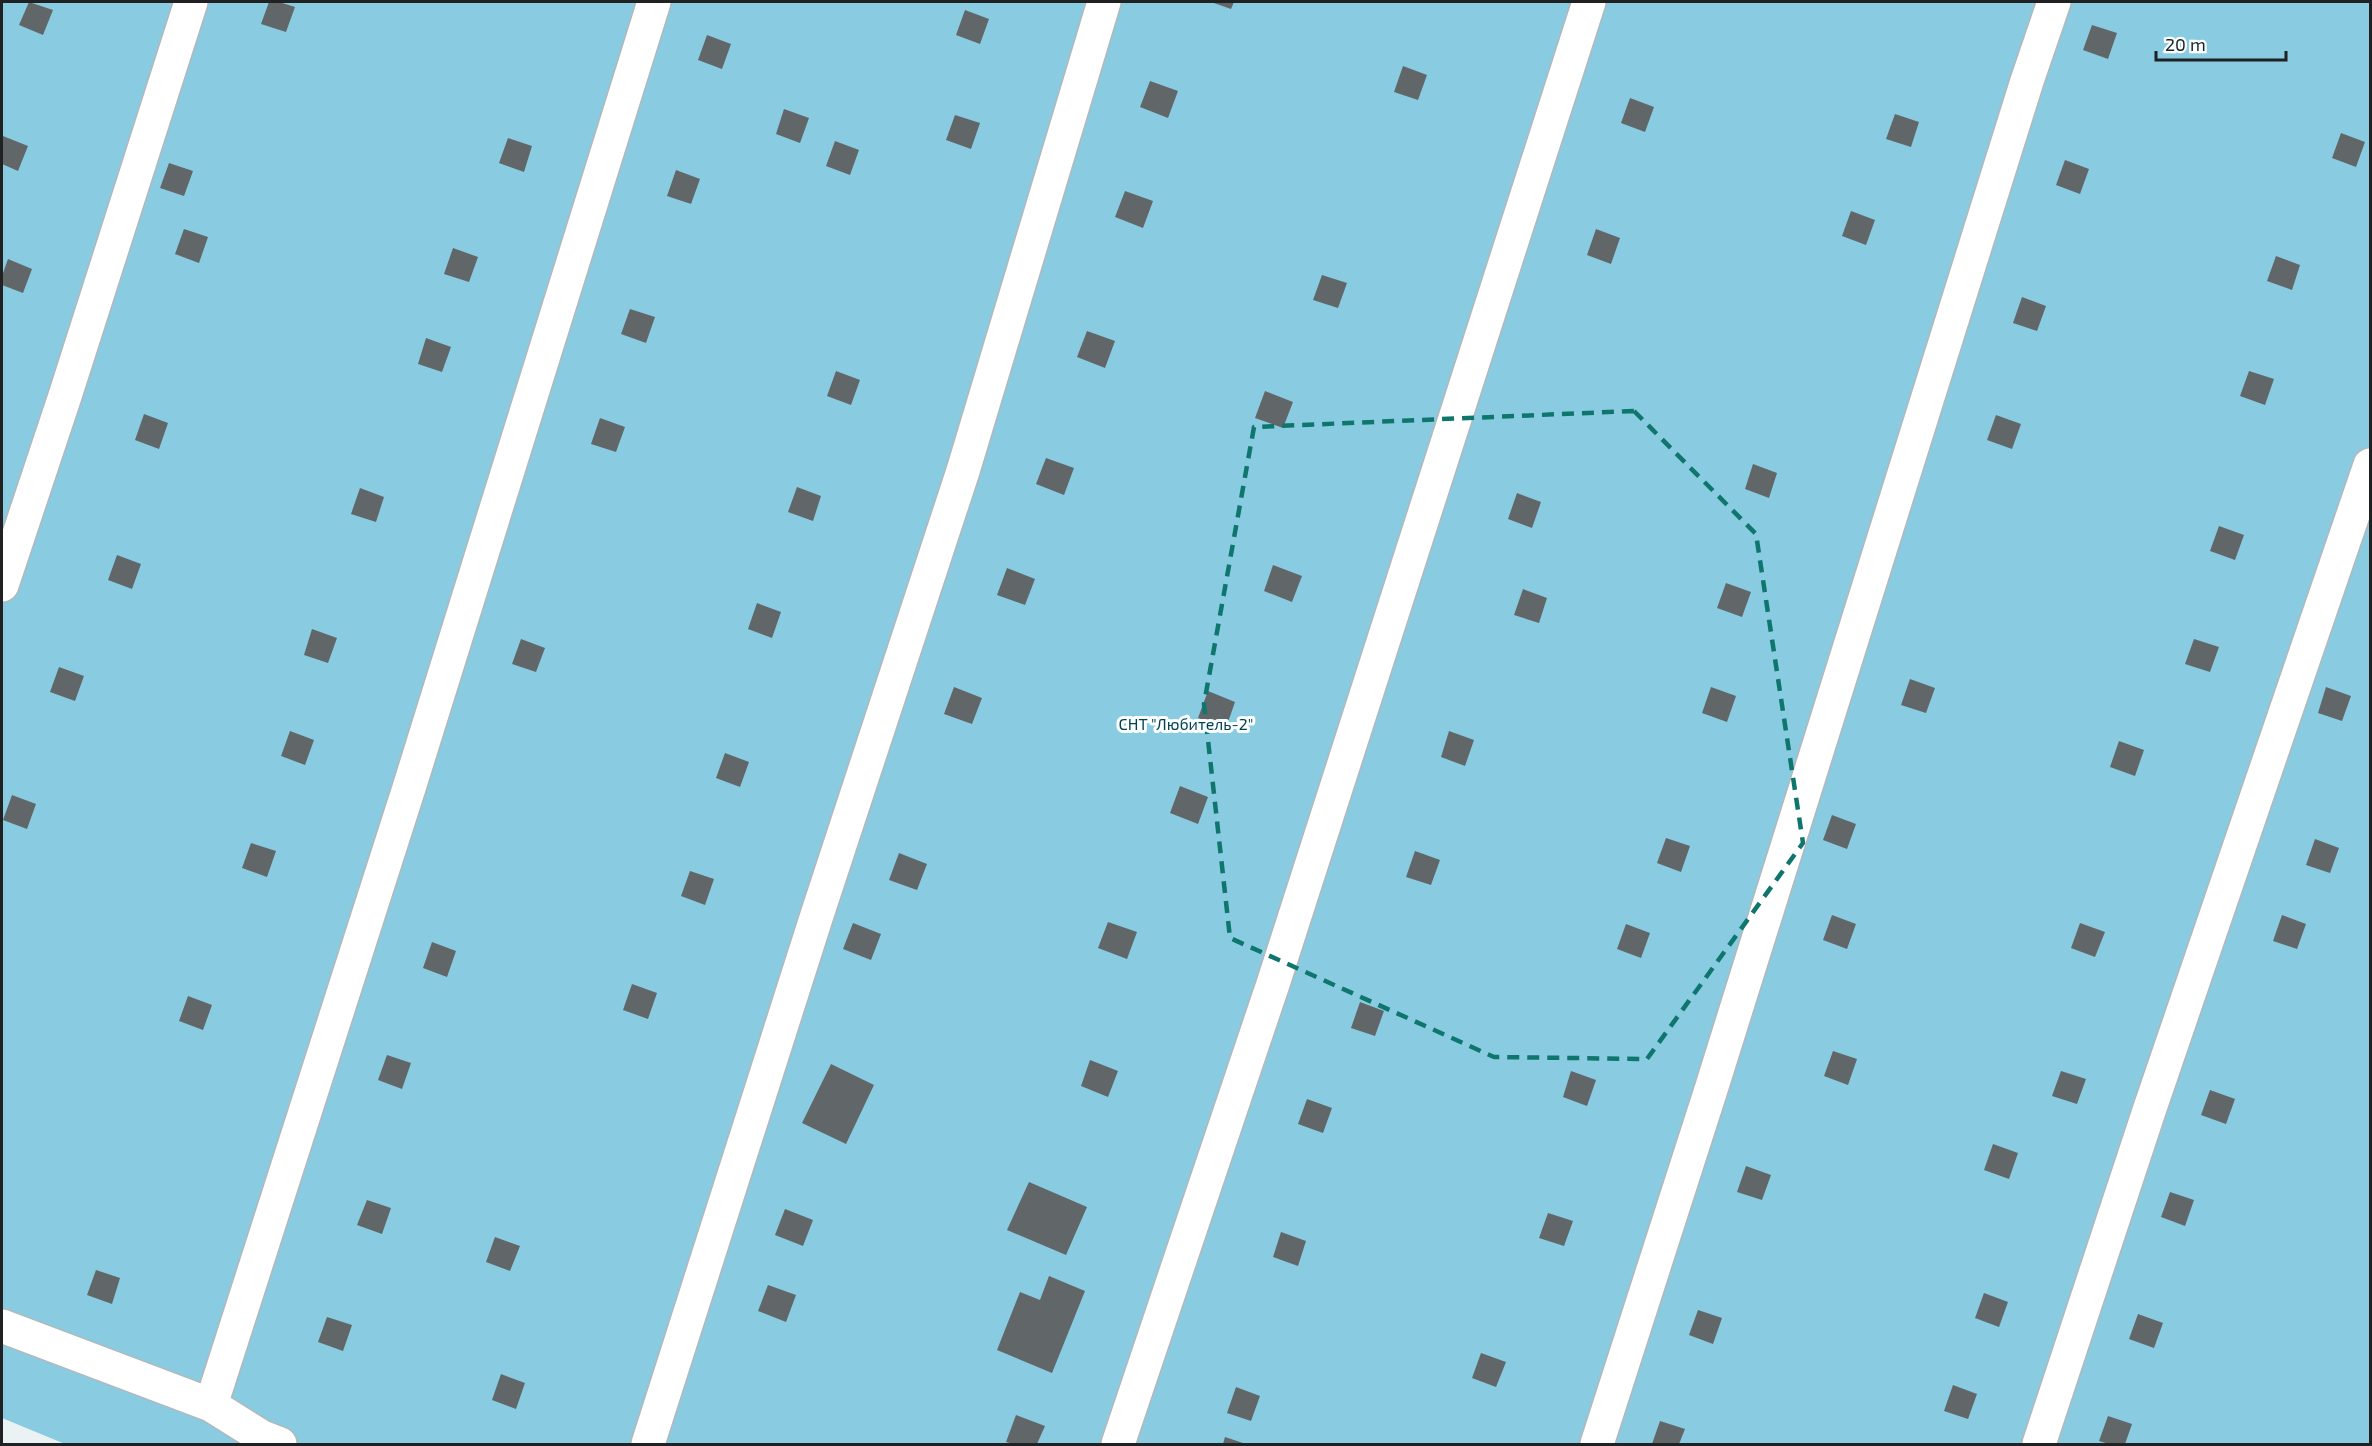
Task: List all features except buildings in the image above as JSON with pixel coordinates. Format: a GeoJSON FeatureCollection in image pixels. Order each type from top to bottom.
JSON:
{"type":"FeatureCollection","features":[{"type":"Feature","properties":{"kind":"lane"},"geometry":{"type":"LineString","coordinates":[[2,585],[191,2]]}},
{"type":"Feature","properties":{"kind":"lane"},"geometry":{"type":"LineString","coordinates":[[211,1406],[416,765],[654,2]]}},
{"type":"Feature","properties":{"kind":"lane"},"geometry":{"type":"LineString","coordinates":[[648,1444],[817,915],[963,471],[1104,2]]}},
{"type":"Feature","properties":{"kind":"lane"},"geometry":{"type":"LineString","coordinates":[[1118,1444],[1274,981],[1589,2]]}},
{"type":"Feature","properties":{"kind":"lane"},"geometry":{"type":"LineString","coordinates":[[1597,1444],[1738,1008],[2027,81],[2054,2]]}},
{"type":"Feature","properties":{"kind":"lane"},"geometry":{"type":"LineString","coordinates":[[2039,1444],[2149,1111],[2370,465]]}},
{"type":"Feature","properties":{"kind":"lane"},"geometry":{"type":"LineString","coordinates":[[2,1326],[211,1406],[262,1437],[280,1444]]}},
{"type":"Feature","properties":{"kind":"highlighted area"},"geometry":{"type":"Polygon","coordinates":[[[1634,411],[1756,534],[1803,843],[1647,1059],[1494,1057],[1230,938],[1204,704],[1254,427],[1634,411]]]}},
{"type":"Feature","properties":{"kind":"green space","name":"СНТ \"Любитель-2\""},"geometry":{"type":"Polygon","coordinates":[[[2,2],[2370,2],[2370,1444],[65,1444],[2,1418],[2,2]]]}}]}
